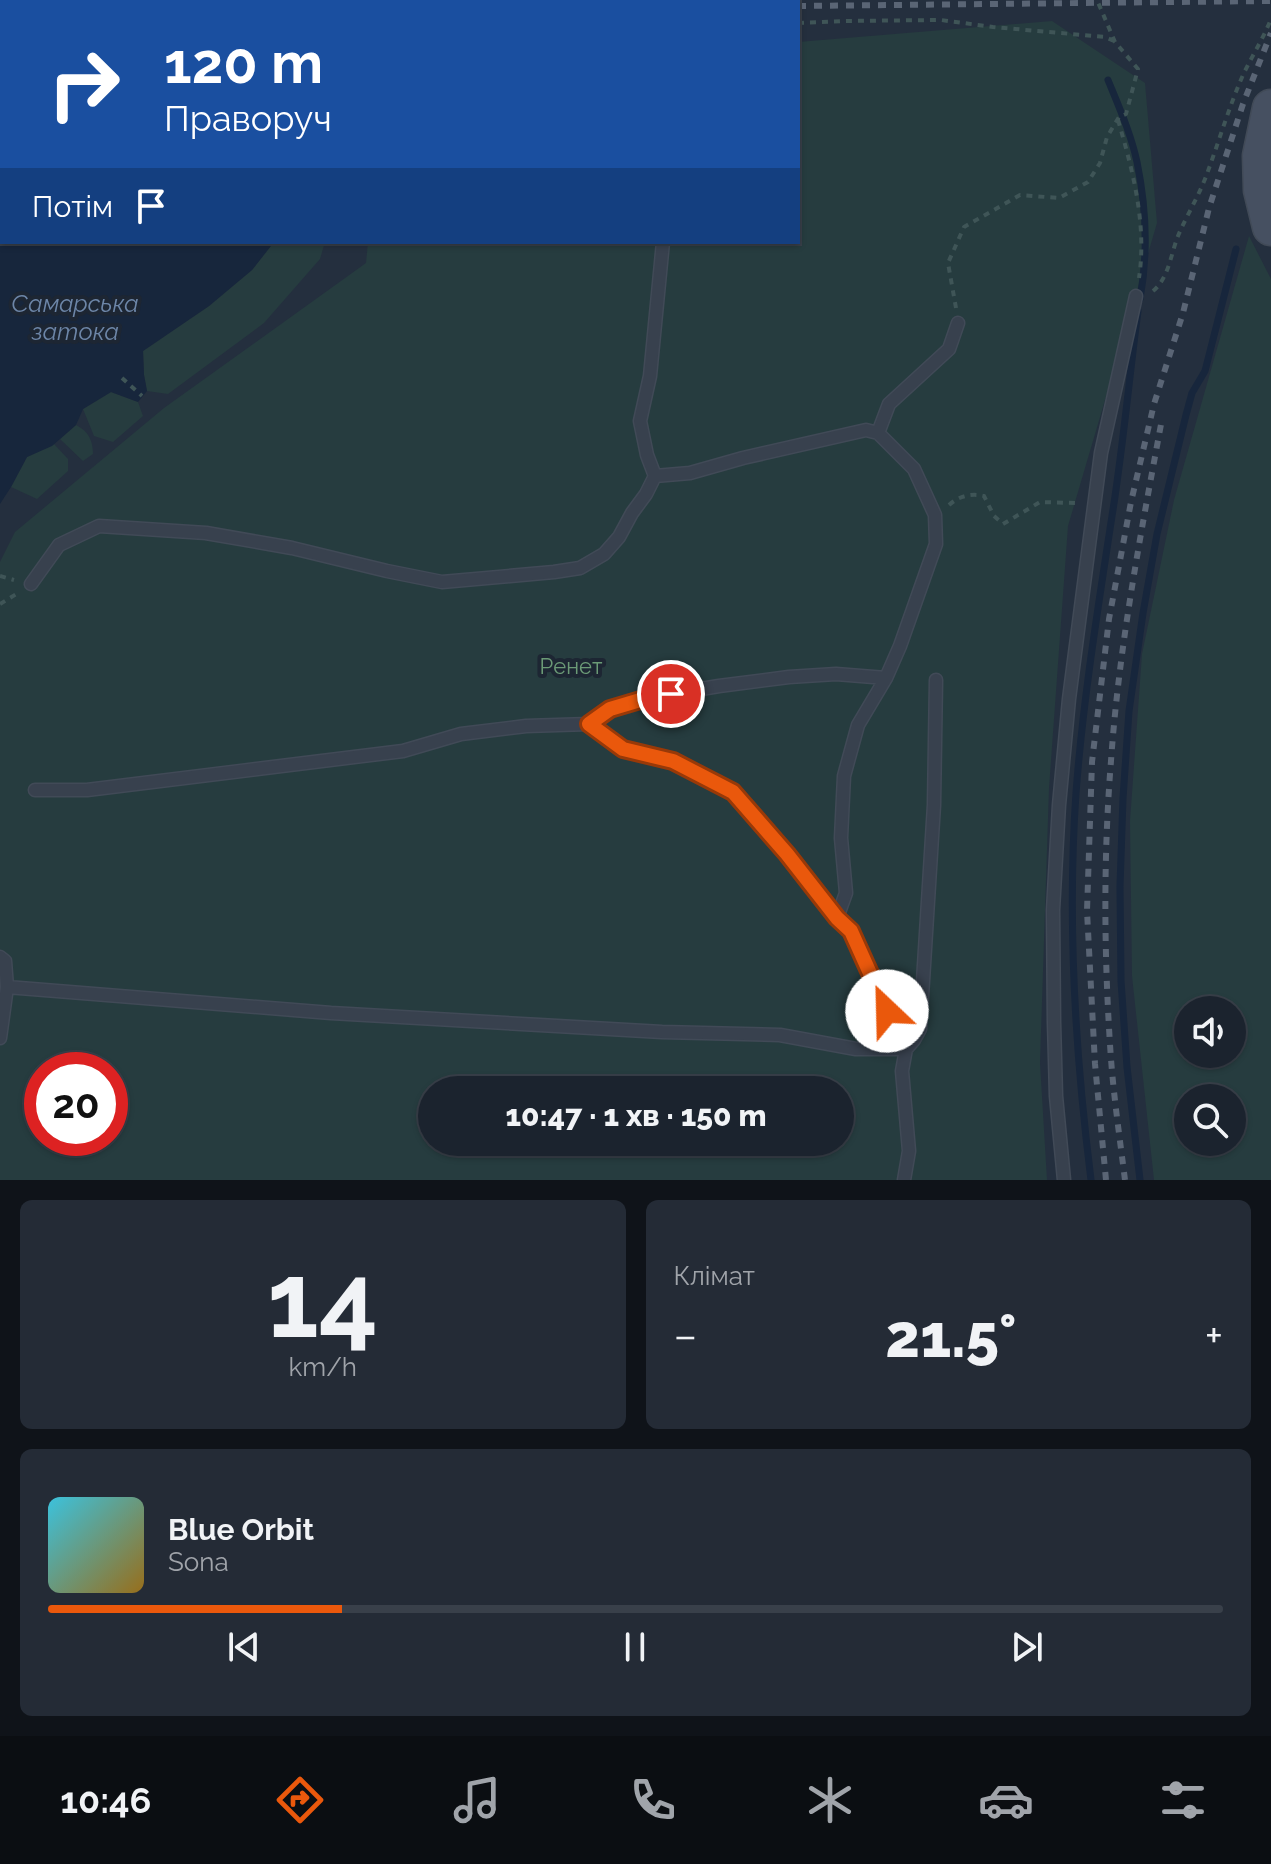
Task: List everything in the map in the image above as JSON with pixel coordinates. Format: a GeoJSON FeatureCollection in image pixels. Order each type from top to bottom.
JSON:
{"type":"FeatureCollection","features":[{"type":"Feature","properties":{"kind":"street"},"geometry":{"type":"LineString","coordinates":[[1271,108],[1261,156],[1262,190],[1271,227]]}},
{"type":"Feature","properties":{"kind":"lane"},"geometry":{"type":"LineString","coordinates":[[31,584],[59,545],[99,526],[206,533],[292,548],[442,582],[580,568],[604,554],[619,537],[655,476],[640,421],[650,376],[663,244]]}},
{"type":"Feature","properties":{"kind":"lane"},"geometry":{"type":"LineString","coordinates":[[1064,1180],[1056,1096],[1053,910],[1069,699],[1101,453],[1141,297]]}},
{"type":"Feature","properties":{"kind":"lane"},"geometry":{"type":"LineString","coordinates":[[878,433],[889,404],[949,349],[958,323]]}},
{"type":"Feature","properties":{"kind":"lane"},"geometry":{"type":"LineString","coordinates":[[655,476],[690,473],[866,430],[878,433],[914,469],[935,515],[936,544],[900,646],[886,678],[858,725],[844,776],[841,838],[846,893],[837,918]]}},
{"type":"Feature","properties":{"kind":"lane"},"geometry":{"type":"LineString","coordinates":[[35,790],[87,790],[403,751],[461,734],[526,726],[589,724],[610,709],[647,698],[719,686],[836,674],[886,678]]}},
{"type":"Feature","properties":{"kind":"lane"},"geometry":{"type":"LineString","coordinates":[[904,1180],[909,1151],[902,1071],[906,1049],[920,1029],[934,805],[936,680]]}},
{"type":"Feature","properties":{"kind":"lane"},"geometry":{"type":"LineString","coordinates":[[589,724],[623,749],[673,761],[733,792],[851,931],[906,1049]]}},
{"type":"Feature","properties":{"kind":"lane"},"geometry":{"type":"LineString","coordinates":[[0,957],[5,961],[7,987],[0,1038]]}},
{"type":"Feature","properties":{"kind":"lane"},"geometry":{"type":"LineString","coordinates":[[7,987],[331,1013],[662,1032],[780,1035],[856,1049],[906,1049]]}},
{"type":"Feature","properties":{"kind":"path"},"geometry":{"type":"LineString","coordinates":[[958,323],[948,263],[964,227],[1020,195],[1059,198],[1088,182],[1100,163],[1107,137],[1119,118],[1126,114],[1138,69],[1115,42],[1097,0]]}},
{"type":"Feature","properties":{"kind":"path"},"geometry":{"type":"LineString","coordinates":[[1141,297],[1158,287],[1168,268],[1177,238],[1205,179],[1222,126],[1271,19]]}},
{"type":"Feature","properties":{"kind":"path"},"geometry":{"type":"LineString","coordinates":[[800,23],[941,20],[1105,37],[1115,42]]}},
{"type":"Feature","properties":{"kind":"path"},"geometry":{"type":"LineString","coordinates":[[1119,118],[1134,172],[1139,217],[1141,297]]}},
{"type":"Feature","properties":{"kind":"path"},"geometry":{"type":"LineString","coordinates":[[122,378],[142,396]]}},
{"type":"Feature","properties":{"kind":"path"},"geometry":{"type":"LineString","coordinates":[[935,515],[942,513],[952,502],[971,494],[984,496],[994,516],[1003,524],[1040,502],[1094,504]]}},
{"type":"Feature","properties":{"kind":"green space","name":"Ренет"},"geometry":{"type":"Polygon","coordinates":[[[1052,21],[1145,83],[1157,223],[1068,526],[1049,788],[1040,1063],[1047,1180],[0,1180],[0,562],[15,532],[164,408],[366,263],[368,244],[800,244],[800,42],[1052,21]]]}},
{"type":"Feature","properties":{"kind":"green space"},"geometry":{"type":"Polygon","coordinates":[[[1249,236],[1271,279],[1271,1180],[1154,1180],[1132,976],[1130,821],[1142,654],[1174,500],[1249,236]]]}},
{"type":"Feature","properties":{"kind":"green space"},"geometry":{"type":"Polygon","coordinates":[[[272,244],[324,244],[320,259],[264,323],[168,394],[147,391],[143,351],[209,306],[252,270],[272,244]]]}},
{"type":"Feature","properties":{"kind":"green space"},"geometry":{"type":"Polygon","coordinates":[[[111,392],[138,402],[143,416],[113,442],[94,436],[83,409],[111,392]]]}},
{"type":"Feature","properties":{"kind":"green space"},"geometry":{"type":"Polygon","coordinates":[[[76,425],[87,433],[92,444],[93,454],[83,461],[60,439],[76,425]]]}},
{"type":"Feature","properties":{"kind":"green space"},"geometry":{"type":"Polygon","coordinates":[[[54,444],[68,459],[68,471],[37,499],[11,487],[27,457],[54,444]]]}},
{"type":"Feature","properties":{"kind":"water","name":"Самарська затока"},"geometry":{"type":"Polygon","coordinates":[[[0,244],[272,244],[252,270],[209,306],[143,351],[147,391],[138,402],[111,392],[83,409],[76,425],[52,446],[27,457],[0,504],[0,244]]]}},
{"type":"Feature","properties":{"kind":"waterway"},"geometry":{"type":"LineString","coordinates":[[1108,80],[1131,141],[1140,179],[1145,248],[1140,299]]}},
{"type":"Feature","properties":{"kind":"waterway"},"geometry":{"type":"LineString","coordinates":[[1140,1180],[1121,981],[1120,886],[1129,711],[1157,534],[1192,393],[1205,371],[1236,249]]}},
{"type":"Feature","properties":{"kind":"waterway"},"geometry":{"type":"LineString","coordinates":[[1091,1180],[1074,987],[1073,841],[1087,689],[1138,311]]}},
{"type":"Feature","properties":{"kind":"railway"},"geometry":{"type":"LineString","coordinates":[[800,6],[1271,1]]}},
{"type":"Feature","properties":{"kind":"railway"},"geometry":{"type":"LineString","coordinates":[[1106,1180],[1095,1064],[1087,911],[1092,762],[1109,619],[1131,502],[1154,404],[1183,313],[1209,208],[1243,104],[1271,33]]}},
{"type":"Feature","properties":{"kind":"railway"},"geometry":{"type":"LineString","coordinates":[[1125,1180],[1112,1074],[1107,985],[1105,910],[1108,798],[1125,632],[1162,419]]}},
{"type":"Feature","properties":{"kind":"route"},"geometry":{"type":"LineString","coordinates":[[671,694],[610,709],[589,724],[623,749],[673,761],[733,792],[851,931],[887,1011]]}}]}
